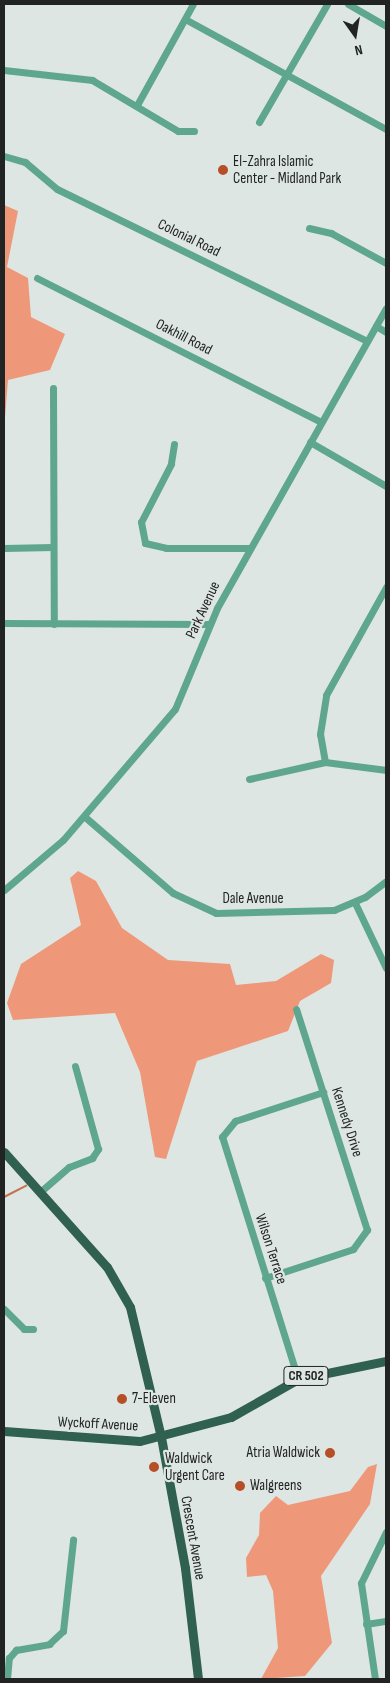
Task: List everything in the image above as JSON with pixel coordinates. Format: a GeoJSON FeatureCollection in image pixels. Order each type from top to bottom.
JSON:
{"type":"FeatureCollection","features":[{"type":"Feature","properties":{"kind":"main road","name":"Crescent Avenue"},"geometry":{"type":"LineString","coordinates":[[4,1152],[107,1267],[124,1294],[161,1437],[185,1568],[198,1679]]}},
{"type":"Feature","properties":{"kind":"main road","name":"Wyckoff Avenue"},"geometry":{"type":"LineString","coordinates":[[4,1431],[129,1441],[161,1437],[232,1417],[298,1379],[386,1361]]}},
{"type":"Feature","properties":{"kind":"street"},"geometry":{"type":"LineString","coordinates":[[137,105],[193,4]]}},
{"type":"Feature","properties":{"kind":"street"},"geometry":{"type":"LineString","coordinates":[[259,122],[327,4]]}},
{"type":"Feature","properties":{"kind":"street"},"geometry":{"type":"LineString","coordinates":[[348,4],[386,26]]}},
{"type":"Feature","properties":{"kind":"street"},"geometry":{"type":"LineString","coordinates":[[185,19],[287,73],[386,129]]}},
{"type":"Feature","properties":{"kind":"street"},"geometry":{"type":"LineString","coordinates":[[4,70],[82,77],[137,105],[178,131],[194,131]]}},
{"type":"Feature","properties":{"kind":"street","name":"Colonial Road"},"geometry":{"type":"LineString","coordinates":[[4,156],[25,162],[58,189],[367,340]]}},
{"type":"Feature","properties":{"kind":"street"},"geometry":{"type":"LineString","coordinates":[[309,228],[331,233],[386,263]]}},
{"type":"Feature","properties":{"kind":"street","name":"Oakhill Road"},"geometry":{"type":"LineString","coordinates":[[37,278],[319,421]]}},
{"type":"Feature","properties":{"kind":"street","name":"Park Avenue"},"geometry":{"type":"LineString","coordinates":[[4,890],[84,817],[175,709],[209,624],[310,442],[319,421],[386,308]]}},
{"type":"Feature","properties":{"kind":"street"},"geometry":{"type":"LineString","coordinates":[[376,326],[386,332]]}},
{"type":"Feature","properties":{"kind":"street"},"geometry":{"type":"LineString","coordinates":[[54,388],[54,624]]}},
{"type":"Feature","properties":{"kind":"street"},"geometry":{"type":"LineString","coordinates":[[310,442],[386,486]]}},
{"type":"Feature","properties":{"kind":"street"},"geometry":{"type":"LineString","coordinates":[[174,444],[171,464],[141,522],[145,542],[166,548],[250,548]]}},
{"type":"Feature","properties":{"kind":"street"},"geometry":{"type":"LineString","coordinates":[[4,548],[54,547]]}},
{"type":"Feature","properties":{"kind":"street"},"geometry":{"type":"LineString","coordinates":[[325,762],[323,709],[340,667],[386,587]]}},
{"type":"Feature","properties":{"kind":"street"},"geometry":{"type":"LineString","coordinates":[[4,623],[209,624]]}},
{"type":"Feature","properties":{"kind":"street"},"geometry":{"type":"LineString","coordinates":[[248,779],[325,762],[386,770]]}},
{"type":"Feature","properties":{"kind":"street","name":"Dale Avenue"},"geometry":{"type":"LineString","coordinates":[[84,817],[173,893],[206,911],[322,912],[355,903],[386,881]]}},
{"type":"Feature","properties":{"kind":"street"},"geometry":{"type":"LineString","coordinates":[[355,903],[386,968]]}},
{"type":"Feature","properties":{"kind":"street","name":"Kennedy Drive"},"geometry":{"type":"LineString","coordinates":[[265,1278],[362,1242],[366,1230],[296,1009]]}},
{"type":"Feature","properties":{"kind":"street"},"geometry":{"type":"LineString","coordinates":[[40,1192],[70,1167],[92,1158],[98,1149],[75,1066]]}},
{"type":"Feature","properties":{"kind":"street","name":"Wilson Terrace"},"geometry":{"type":"LineString","coordinates":[[298,1379],[223,1144],[226,1128],[235,1120],[323,1092]]}},
{"type":"Feature","properties":{"kind":"street"},"geometry":{"type":"LineString","coordinates":[[4,1309],[24,1329],[33,1329]]}},
{"type":"Feature","properties":{"kind":"street"},"geometry":{"type":"LineString","coordinates":[[375,1679],[361,1583],[386,1532]]}},
{"type":"Feature","properties":{"kind":"street"},"geometry":{"type":"LineString","coordinates":[[7,1679],[7,1664],[16,1650],[49,1644],[63,1631],[73,1540]]}},
{"type":"Feature","properties":{"kind":"street"},"geometry":{"type":"LineString","coordinates":[[366,1624],[386,1621]]}},
{"type":"Feature","properties":{"kind":"shaded area"},"geometry":{"type":"Polygon","coordinates":[[[4,205],[18,211],[7,267],[28,278],[31,317],[65,334],[50,370],[8,380],[4,430],[4,205]]]}},
{"type":"Feature","properties":{"kind":"shaded area"},"geometry":{"type":"Polygon","coordinates":[[[78,871],[96,881],[122,928],[168,960],[230,964],[236,985],[276,981],[321,954],[334,960],[331,983],[300,1001],[288,1031],[197,1061],[166,1159],[155,1157],[140,1072],[115,1013],[13,1020],[7,1003],[21,964],[81,925],[70,878],[78,871]]]}},
{"type":"Feature","properties":{"kind":"shaded area"},"geometry":{"type":"Polygon","coordinates":[[[377,1464],[370,1504],[321,1576],[332,1643],[305,1676],[261,1679],[278,1648],[273,1591],[266,1575],[247,1577],[246,1558],[259,1535],[260,1513],[276,1496],[288,1505],[350,1491],[368,1467],[377,1464]]]}},
{"type":"Feature","properties":{"kind":"waterway"},"geometry":{"type":"LineString","coordinates":[[4,1197],[26,1186]]}},
{"type":"Feature","properties":{"kind":"place","name":"El-Zahra Islamic Center - Midland Park"},"geometry":{"type":"Point","coordinates":[223,170]}},
{"type":"Feature","properties":{"kind":"place","name":"7-Eleven"},"geometry":{"type":"Point","coordinates":[122,1399]}},
{"type":"Feature","properties":{"kind":"place","name":"Atria Waldwick"},"geometry":{"type":"Point","coordinates":[330,1453]}},
{"type":"Feature","properties":{"kind":"place","name":"Waldwick Urgent Care"},"geometry":{"type":"Point","coordinates":[154,1467]}},
{"type":"Feature","properties":{"kind":"place","name":"Walgreens"},"geometry":{"type":"Point","coordinates":[240,1486]}}]}
